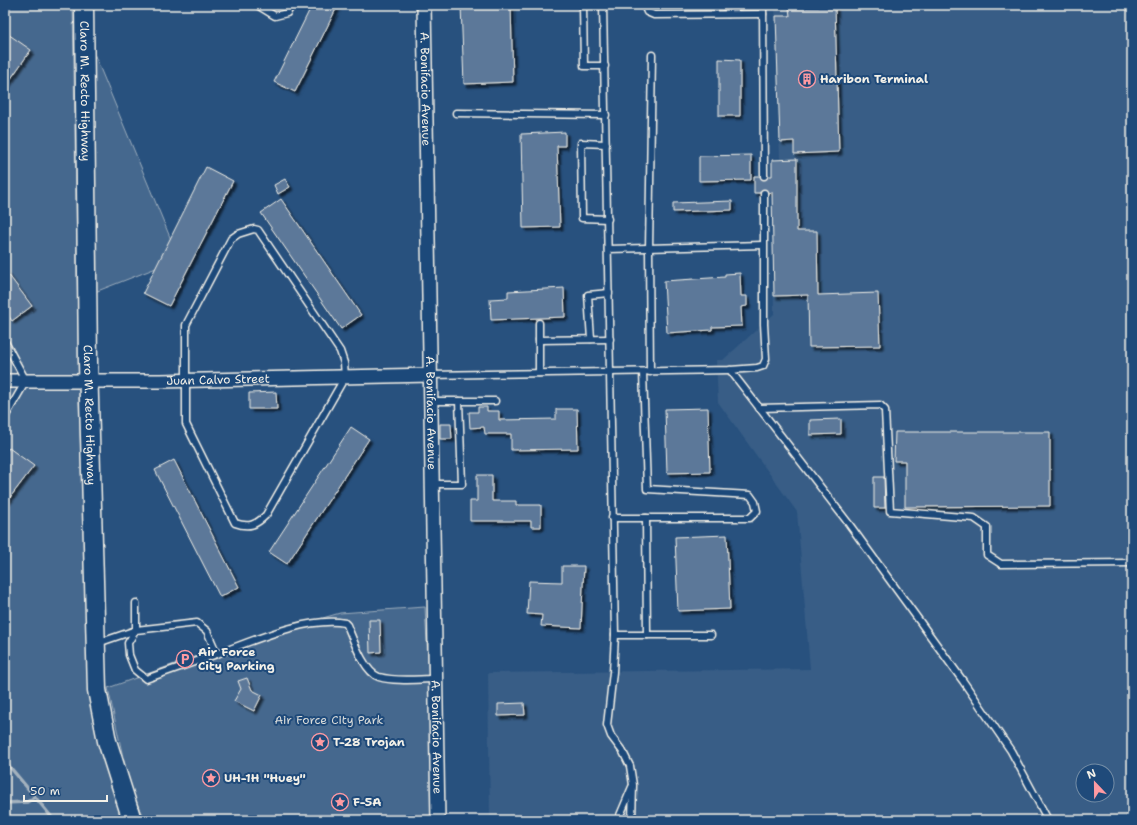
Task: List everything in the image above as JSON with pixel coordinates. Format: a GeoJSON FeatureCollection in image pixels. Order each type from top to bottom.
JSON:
{"type":"FeatureCollection","features":[{"type":"Feature","properties":{"kind":"main road","name":"Claro M. Recto Highway"},"geometry":{"type":"LineString","coordinates":[[84,5],[89,382],[97,690],[102,719],[113,762],[132,820]]}},
{"type":"Feature","properties":{"kind":"street","name":"A. Bonifacio Avenue"},"geometry":{"type":"LineString","coordinates":[[424,5],[438,820]]}},
{"type":"Feature","properties":{"kind":"street","name":"Juan Calvo Street"},"geometry":{"type":"LineString","coordinates":[[5,381],[186,381],[431,375]]}},
{"type":"Feature","properties":{"kind":"lane"},"geometry":{"type":"LineString","coordinates":[[257,5],[276,16],[287,13],[292,5]]}},
{"type":"Feature","properties":{"kind":"lane"},"geometry":{"type":"LineString","coordinates":[[583,5],[584,66],[605,66]]}},
{"type":"Feature","properties":{"kind":"lane"},"geometry":{"type":"LineString","coordinates":[[603,5],[615,636],[613,672],[606,725],[611,736],[623,752],[630,766],[633,785],[632,820]]}},
{"type":"Feature","properties":{"kind":"lane"},"geometry":{"type":"LineString","coordinates":[[644,5],[647,12],[654,15],[763,14]]}},
{"type":"Feature","properties":{"kind":"lane"},"geometry":{"type":"LineString","coordinates":[[728,5],[728,14]]}},
{"type":"Feature","properties":{"kind":"lane"},"geometry":{"type":"LineString","coordinates":[[762,5],[764,176]]}},
{"type":"Feature","properties":{"kind":"lane"},"geometry":{"type":"LineString","coordinates":[[650,372],[649,249],[652,55]]}},
{"type":"Feature","properties":{"kind":"lane"},"geometry":{"type":"LineString","coordinates":[[456,113],[606,115]]}},
{"type":"Feature","properties":{"kind":"lane"},"geometry":{"type":"LineString","coordinates":[[606,144],[581,143],[582,218],[608,219]]}},
{"type":"Feature","properties":{"kind":"lane"},"geometry":{"type":"LineString","coordinates":[[431,375],[730,370],[757,368],[763,366],[766,359],[763,245],[764,193]]}},
{"type":"Feature","properties":{"kind":"lane"},"geometry":{"type":"LineString","coordinates":[[254,229],[258,230],[340,351],[344,363],[345,377],[266,515],[257,523],[246,527],[235,523],[186,424],[186,325],[231,239],[238,234],[254,229]]}},
{"type":"Feature","properties":{"kind":"lane"},"geometry":{"type":"LineString","coordinates":[[608,249],[763,245]]}},
{"type":"Feature","properties":{"kind":"lane"},"geometry":{"type":"LineString","coordinates":[[590,339],[588,295],[609,293]]}},
{"type":"Feature","properties":{"kind":"lane"},"geometry":{"type":"LineString","coordinates":[[539,323],[539,374]]}},
{"type":"Feature","properties":{"kind":"lane"},"geometry":{"type":"LineString","coordinates":[[539,340],[610,339]]}},
{"type":"Feature","properties":{"kind":"lane"},"geometry":{"type":"LineString","coordinates":[[5,342],[8,353],[26,381],[5,417]]}},
{"type":"Feature","properties":{"kind":"lane"},"geometry":{"type":"LineString","coordinates":[[730,370],[849,524],[963,682],[1011,751],[1048,820]]}},
{"type":"Feature","properties":{"kind":"lane"},"geometry":{"type":"LineString","coordinates":[[612,518],[750,518],[757,511],[756,502],[750,495],[647,489],[643,372]]}},
{"type":"Feature","properties":{"kind":"lane"},"geometry":{"type":"LineString","coordinates":[[431,401],[495,401]]}},
{"type":"Feature","properties":{"kind":"lane"},"geometry":{"type":"LineString","coordinates":[[432,484],[462,484],[459,401]]}},
{"type":"Feature","properties":{"kind":"lane"},"geometry":{"type":"LineString","coordinates":[[759,408],[880,405],[884,410],[890,511],[974,518],[987,527],[987,555],[1001,564],[1132,563]]}},
{"type":"Feature","properties":{"kind":"lane"},"geometry":{"type":"LineString","coordinates":[[646,518],[647,635]]}},
{"type":"Feature","properties":{"kind":"lane"},"geometry":{"type":"LineString","coordinates":[[136,603],[136,630],[128,643],[129,656],[135,670],[146,679],[284,631],[320,621],[333,621],[345,622],[367,668],[378,677],[392,679],[435,679]]}},
{"type":"Feature","properties":{"kind":"lane"},"geometry":{"type":"LineString","coordinates":[[95,644],[136,630],[197,623],[207,631],[217,654]]}},
{"type":"Feature","properties":{"kind":"lane"},"geometry":{"type":"LineString","coordinates":[[615,636],[711,635]]}},
{"type":"Feature","properties":{"kind":"lane"},"geometry":{"type":"LineString","coordinates":[[618,820],[633,785]]}},
{"type":"Feature","properties":{"kind":"shaded area"},"geometry":{"type":"Polygon","coordinates":[[[775,5],[1132,5],[1132,820],[490,820],[488,673],[810,669],[797,512],[718,402],[716,360],[723,360],[774,314],[772,193],[754,193],[754,176],[772,176],[772,160],[780,159],[775,5]]]}},
{"type":"Feature","properties":{"kind":"green space"},"geometry":{"type":"Polygon","coordinates":[[[5,5],[73,5],[79,399],[87,641],[126,820],[5,820],[5,5]]]}},
{"type":"Feature","properties":{"kind":"green space"},"geometry":{"type":"Polygon","coordinates":[[[93,51],[179,259],[95,292],[93,51]]]}},
{"type":"Feature","properties":{"kind":"green space","name":"Air Force City Park"},"geometry":{"type":"Polygon","coordinates":[[[425,607],[429,680],[431,820],[144,820],[128,780],[108,688],[216,649],[340,613],[425,607]]]}},
{"type":"Feature","properties":{"kind":"building"},"geometry":{"type":"Polygon","coordinates":[[[312,5],[338,5],[295,92],[274,82],[312,5]]]}},
{"type":"Feature","properties":{"kind":"building"},"geometry":{"type":"Polygon","coordinates":[[[461,5],[511,5],[513,82],[464,84],[461,5]]]}},
{"type":"Feature","properties":{"kind":"building","name":"Haribon Terminal"},"geometry":{"type":"Polygon","coordinates":[[[819,5],[835,5],[839,152],[794,154],[794,141],[780,142],[776,16],[790,16],[789,8],[819,7],[819,5]]]}},
{"type":"Feature","properties":{"kind":"building"},"geometry":{"type":"Polygon","coordinates":[[[5,32],[31,50],[5,87],[5,32]]]}},
{"type":"Feature","properties":{"kind":"building"},"geometry":{"type":"Polygon","coordinates":[[[719,59],[740,60],[740,116],[719,116],[719,59]]]}},
{"type":"Feature","properties":{"kind":"building"},"geometry":{"type":"Polygon","coordinates":[[[565,132],[565,146],[557,146],[560,227],[523,228],[521,134],[565,132]]]}},
{"type":"Feature","properties":{"kind":"building"},"geometry":{"type":"Polygon","coordinates":[[[751,155],[751,180],[699,181],[699,156],[751,155]]]}},
{"type":"Feature","properties":{"kind":"building"},"geometry":{"type":"Polygon","coordinates":[[[797,159],[797,231],[817,231],[818,295],[878,293],[880,346],[809,347],[808,295],[774,296],[772,192],[768,193],[764,189],[760,193],[754,193],[754,176],[760,176],[764,180],[768,176],[772,176],[772,160],[797,159]]]}},
{"type":"Feature","properties":{"kind":"building"},"geometry":{"type":"Polygon","coordinates":[[[206,167],[233,181],[169,306],[143,293],[206,167]]]}},
{"type":"Feature","properties":{"kind":"building"},"geometry":{"type":"Polygon","coordinates":[[[285,179],[290,187],[278,194],[274,185],[285,179]]]}},
{"type":"Feature","properties":{"kind":"building"},"geometry":{"type":"Polygon","coordinates":[[[281,199],[361,315],[341,329],[261,213],[281,199]]]}},
{"type":"Feature","properties":{"kind":"building"},"geometry":{"type":"Polygon","coordinates":[[[732,201],[732,210],[673,212],[673,203],[732,201]]]}},
{"type":"Feature","properties":{"kind":"building"},"geometry":{"type":"Polygon","coordinates":[[[5,270],[32,306],[12,321],[5,311],[5,270]]]}},
{"type":"Feature","properties":{"kind":"building"},"geometry":{"type":"Polygon","coordinates":[[[740,273],[741,296],[747,296],[747,306],[741,307],[742,326],[712,327],[712,330],[667,333],[664,281],[725,277],[725,274],[740,273]]]}},
{"type":"Feature","properties":{"kind":"building"},"geometry":{"type":"Polygon","coordinates":[[[564,288],[565,317],[491,320],[490,299],[508,298],[508,291],[564,288]]]}},
{"type":"Feature","properties":{"kind":"building"},"geometry":{"type":"Polygon","coordinates":[[[276,392],[277,409],[249,409],[249,393],[276,392]]]}},
{"type":"Feature","properties":{"kind":"building"},"geometry":{"type":"Polygon","coordinates":[[[478,407],[487,407],[487,411],[499,411],[499,420],[556,419],[556,409],[577,409],[578,449],[511,450],[511,434],[485,434],[484,427],[470,428],[469,412],[478,412],[478,407]]]}},
{"type":"Feature","properties":{"kind":"building"},"geometry":{"type":"Polygon","coordinates":[[[708,408],[710,472],[667,473],[665,409],[708,408]]]}},
{"type":"Feature","properties":{"kind":"building"},"geometry":{"type":"Polygon","coordinates":[[[841,419],[841,434],[810,435],[810,420],[841,419]]]}},
{"type":"Feature","properties":{"kind":"building"},"geometry":{"type":"Polygon","coordinates":[[[440,424],[451,424],[452,439],[440,439],[440,424]]]}},
{"type":"Feature","properties":{"kind":"building"},"geometry":{"type":"Polygon","coordinates":[[[351,427],[369,439],[287,564],[269,552],[351,427]]]}},
{"type":"Feature","properties":{"kind":"building"},"geometry":{"type":"Polygon","coordinates":[[[895,432],[1050,432],[1050,506],[905,507],[905,461],[894,461],[895,432]]]}},
{"type":"Feature","properties":{"kind":"building"},"geometry":{"type":"Polygon","coordinates":[[[9,448],[34,466],[5,504],[5,453],[9,448]]]}},
{"type":"Feature","properties":{"kind":"building"},"geometry":{"type":"Polygon","coordinates":[[[174,460],[239,587],[220,597],[155,470],[174,460]]]}},
{"type":"Feature","properties":{"kind":"building"},"geometry":{"type":"Polygon","coordinates":[[[477,475],[492,475],[492,501],[516,501],[516,505],[541,505],[541,527],[531,527],[531,521],[470,521],[470,501],[477,501],[477,475]]]}},
{"type":"Feature","properties":{"kind":"building"},"geometry":{"type":"Polygon","coordinates":[[[874,477],[884,477],[885,508],[874,508],[874,477]]]}},
{"type":"Feature","properties":{"kind":"building"},"geometry":{"type":"Polygon","coordinates":[[[727,535],[730,609],[678,611],[675,537],[727,535]]]}},
{"type":"Feature","properties":{"kind":"building"},"geometry":{"type":"Polygon","coordinates":[[[562,566],[584,566],[581,628],[541,626],[542,615],[527,614],[529,581],[562,582],[562,566]]]}},
{"type":"Feature","properties":{"kind":"building"},"geometry":{"type":"Polygon","coordinates":[[[369,620],[380,620],[381,652],[370,653],[369,620]]]}},
{"type":"Feature","properties":{"kind":"building"},"geometry":{"type":"Polygon","coordinates":[[[247,678],[252,690],[262,695],[254,711],[234,701],[241,689],[238,681],[247,678]]]}},
{"type":"Feature","properties":{"kind":"building"},"geometry":{"type":"Polygon","coordinates":[[[524,703],[525,715],[498,716],[498,704],[524,703]]]}},
{"type":"Feature","properties":{"kind":"waterway"},"geometry":{"type":"LineString","coordinates":[[5,761],[35,797]]}},
{"type":"Feature","properties":{"kind":"waterway"},"geometry":{"type":"LineString","coordinates":[[5,803],[27,802],[35,797],[54,820]]}},
{"type":"Feature","properties":{"kind":"place","name":"Haribon Terminal"},"geometry":{"type":"Point","coordinates":[807,79]}},
{"type":"Feature","properties":{"kind":"place","name":"Air Force City Parking"},"geometry":{"type":"Point","coordinates":[185,659]}},
{"type":"Feature","properties":{"kind":"place","name":"T-28 Trojan"},"geometry":{"type":"Point","coordinates":[320,742]}},
{"type":"Feature","properties":{"kind":"place","name":"UH-1H \"Huey\""},"geometry":{"type":"Point","coordinates":[211,778]}},
{"type":"Feature","properties":{"kind":"place","name":"F-5A"},"geometry":{"type":"Point","coordinates":[340,802]}}]}
